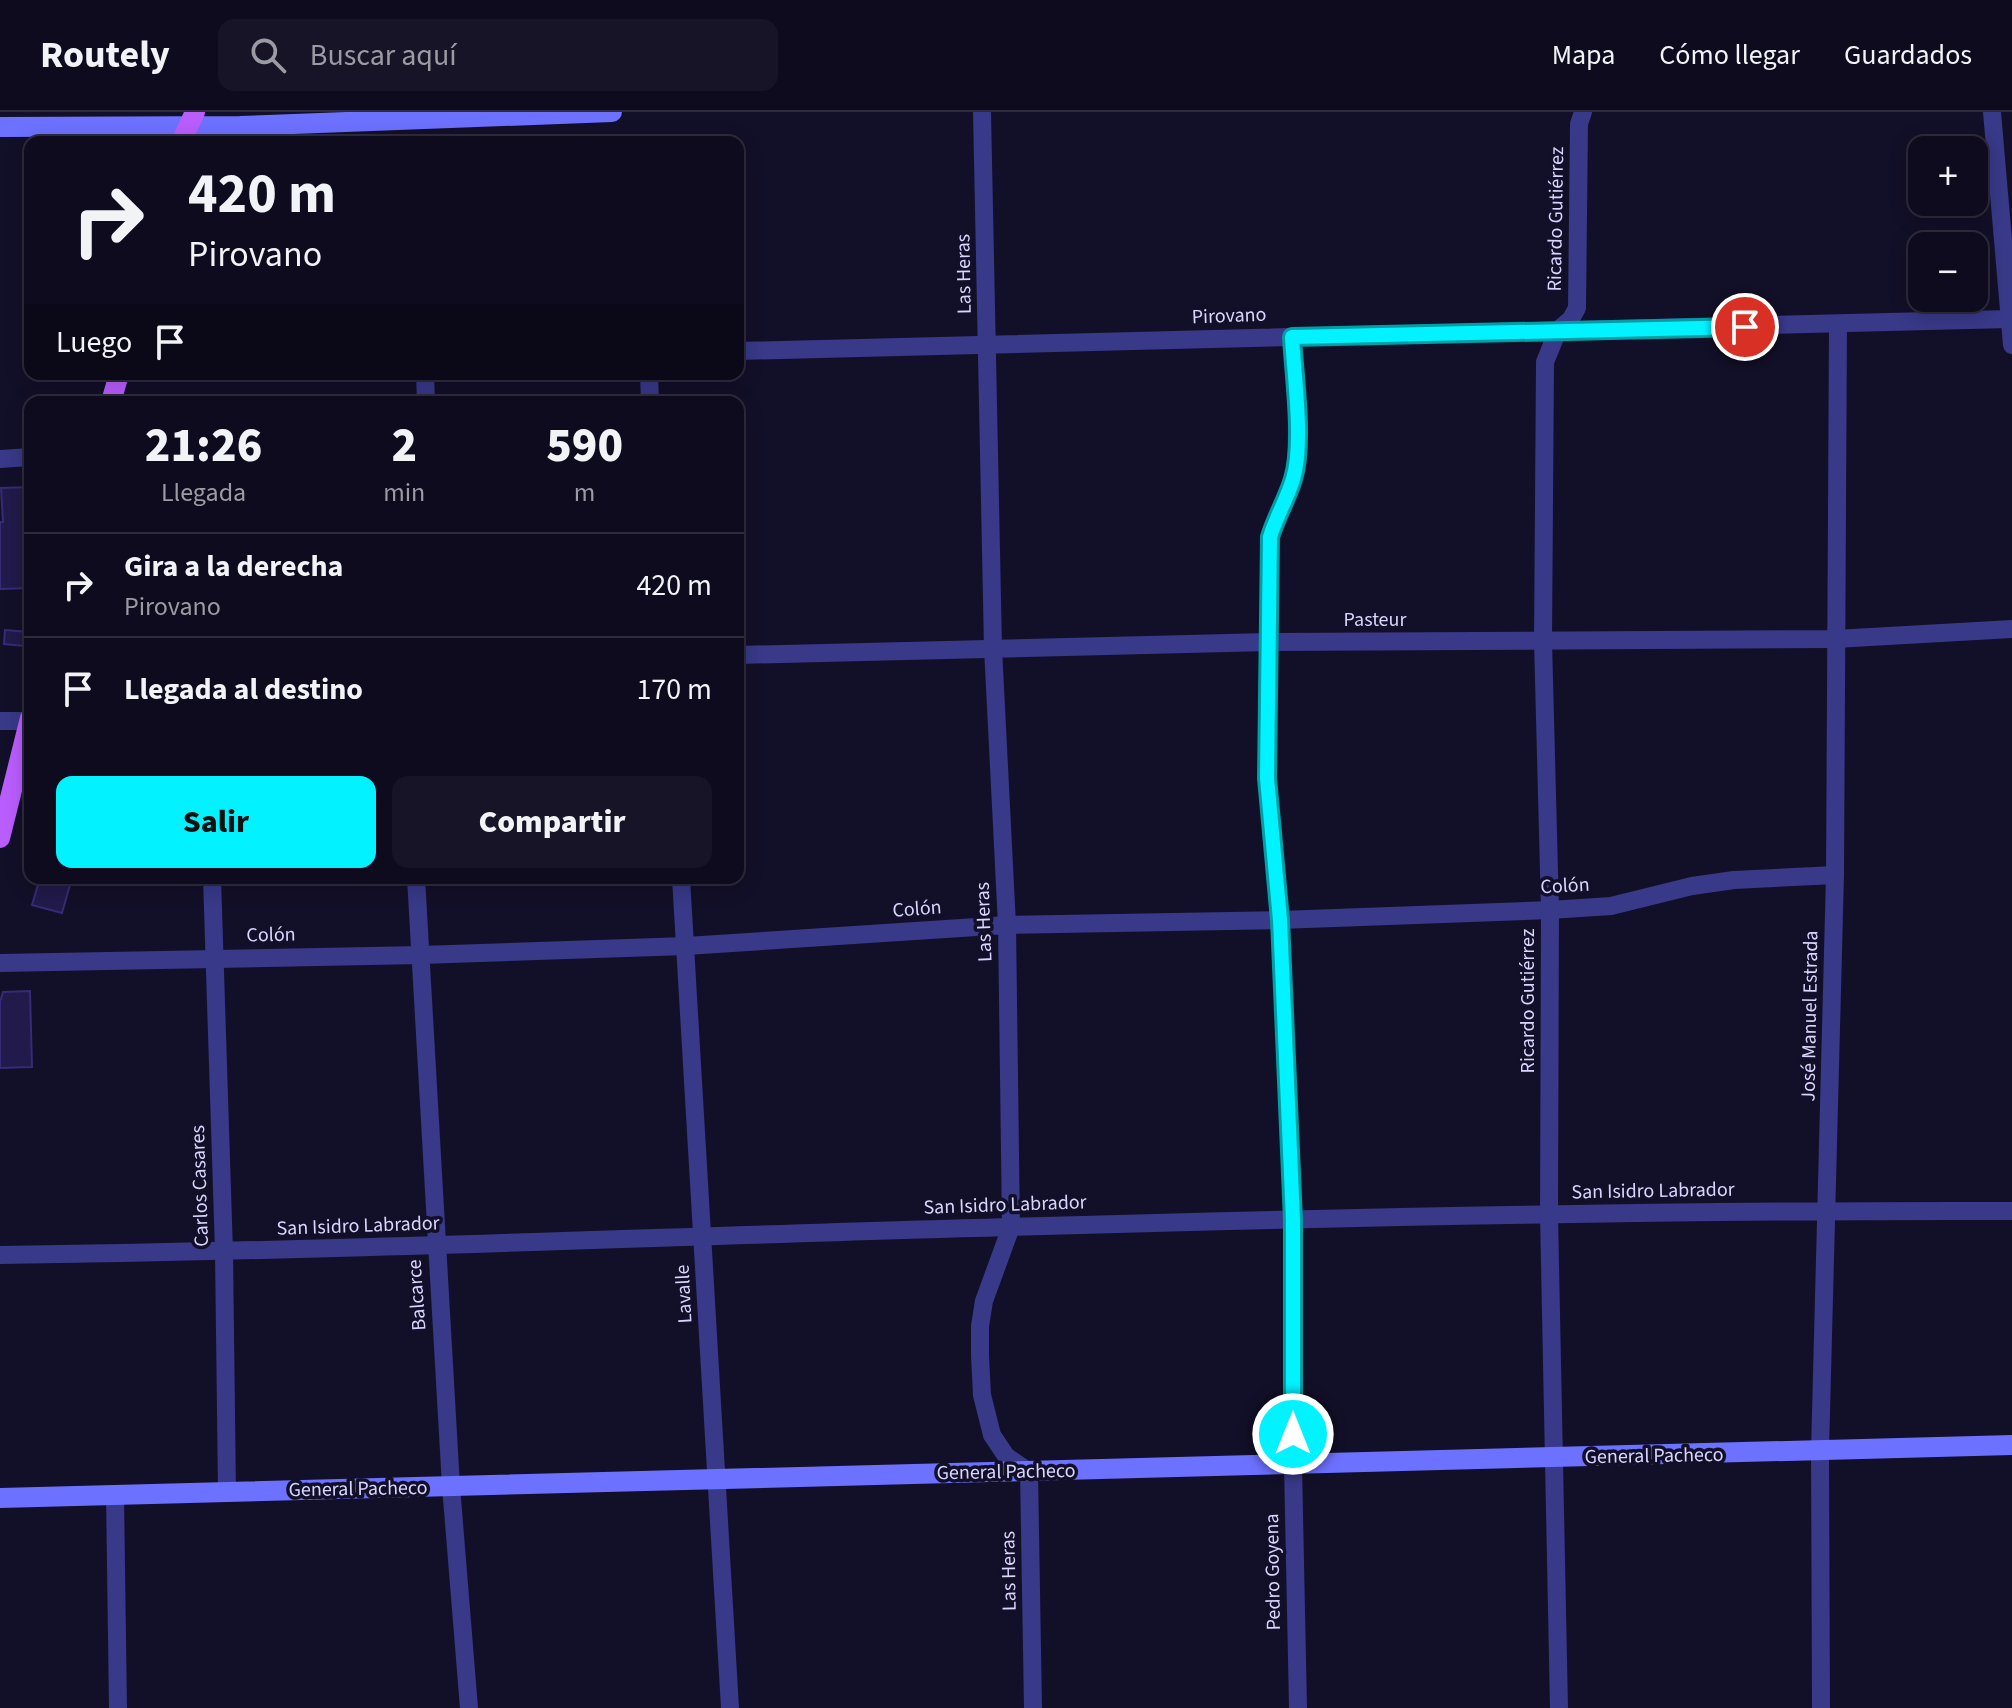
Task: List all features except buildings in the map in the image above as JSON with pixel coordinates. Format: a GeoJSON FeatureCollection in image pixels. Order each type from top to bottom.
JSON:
{"type":"FeatureCollection","features":[{"type":"Feature","properties":{"kind":"main road"},"geometry":{"type":"LineString","coordinates":[[0,838],[24,744]]}},
{"type":"Feature","properties":{"kind":"street"},"geometry":{"type":"LineString","coordinates":[[0,127],[188,127],[612,112]]}},
{"type":"Feature","properties":{"kind":"street","name":"Las Heras"},"geometry":{"type":"LineString","coordinates":[[982,112],[993,648],[1007,925],[1011,1227],[982,1313],[982,1395],[992,1435],[1006,1456],[1029,1472],[1033,1708]]}},
{"type":"Feature","properties":{"kind":"street","name":"Ricardo Gutiérrez"},"geometry":{"type":"LineString","coordinates":[[1559,1708],[1549,1215],[1550,910],[1543,641],[1545,362],[1558,330],[1571,319],[1577,308],[1579,124],[1583,112]]}},
{"type":"Feature","properties":{"kind":"street"},"geometry":{"type":"LineString","coordinates":[[1992,112],[2012,345]]}},
{"type":"Feature","properties":{"kind":"street","name":"Pirovano"},"geometry":{"type":"LineString","coordinates":[[744,351],[2009,319]]}},
{"type":"Feature","properties":{"kind":"street","name":"José Manuel Estrada"},"geometry":{"type":"LineString","coordinates":[[1821,1708],[1820,1451],[1835,875],[1838,325]]}},
{"type":"Feature","properties":{"kind":"street","name":"Pedro Goyena"},"geometry":{"type":"LineString","coordinates":[[1292,337],[1297,449],[1293,479],[1270,537],[1267,778],[1280,920],[1293,1220],[1293,1465],[1298,1708]]}},
{"type":"Feature","properties":{"kind":"street"},"geometry":{"type":"LineString","coordinates":[[0,459],[24,457]]}},
{"type":"Feature","properties":{"kind":"street","name":"Pasteur"},"geometry":{"type":"LineString","coordinates":[[744,655],[1268,642],[1835,639],[2012,629]]}},
{"type":"Feature","properties":{"kind":"street"},"geometry":{"type":"LineString","coordinates":[[0,721],[24,720]]}},
{"type":"Feature","properties":{"kind":"street","name":"Colón"},"geometry":{"type":"LineString","coordinates":[[0,963],[421,955],[686,946],[1007,925],[1280,920],[1550,910],[1611,906],[1692,886],[1734,880],[1835,875]]}},
{"type":"Feature","properties":{"kind":"street","name":"Carlos Casares"},"geometry":{"type":"LineString","coordinates":[[212,884],[224,1252],[227,1492]]}},
{"type":"Feature","properties":{"kind":"street","name":"Balcarce"},"geometry":{"type":"LineString","coordinates":[[416,884],[451,1486],[469,1708]]}},
{"type":"Feature","properties":{"kind":"street","name":"Lavalle"},"geometry":{"type":"LineString","coordinates":[[681,884],[730,1708]]}},
{"type":"Feature","properties":{"kind":"street","name":"San Isidro Labrador"},"geometry":{"type":"LineString","coordinates":[[0,1255],[224,1252],[1293,1220],[2012,1211]]}},
{"type":"Feature","properties":{"kind":"street","name":"General Pacheco"},"geometry":{"type":"LineString","coordinates":[[0,1498],[2012,1445]]}},
{"type":"Feature","properties":{"kind":"street"},"geometry":{"type":"LineString","coordinates":[[115,1495],[118,1708]]}},
{"type":"Feature","properties":{"kind":"route"},"geometry":{"type":"LineString","coordinates":[[1293,1434],[1293,1220],[1280,920],[1267,778],[1270,537],[1293,479],[1297,449],[1292,337],[1745,327]]}}]}
